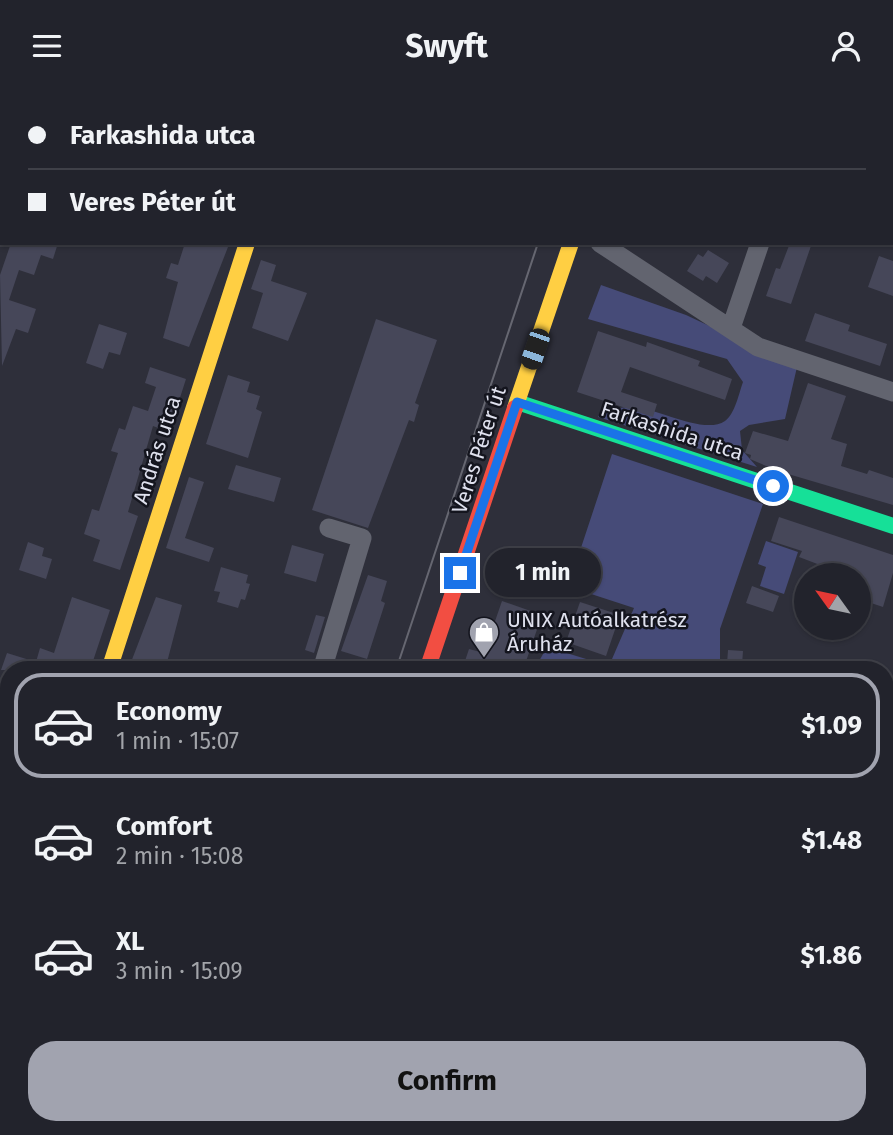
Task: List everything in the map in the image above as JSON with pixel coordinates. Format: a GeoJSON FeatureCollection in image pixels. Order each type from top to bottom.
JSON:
{"type":"FeatureCollection","features":[{"type":"Feature","properties":{"kind":"street","name":"András utca"},"geometry":{"type":"LineString","coordinates":[[112,661],[246,245]]}},
{"type":"Feature","properties":{"kind":"street","name":"Veres Péter út"},"geometry":{"type":"LineString","coordinates":[[431,661],[570,245]]}},
{"type":"Feature","properties":{"kind":"street"},"geometry":{"type":"LineString","coordinates":[[603,245],[758,347],[893,392]]}},
{"type":"Feature","properties":{"kind":"street"},"geometry":{"type":"LineString","coordinates":[[731,328],[759,245]]}},
{"type":"Feature","properties":{"kind":"street","name":"Farkashida utca"},"geometry":{"type":"LineString","coordinates":[[517,402],[893,526]]}},
{"type":"Feature","properties":{"kind":"street"},"geometry":{"type":"LineString","coordinates":[[325,661],[362,538],[329,528]]}},
{"type":"Feature","properties":{"kind":"shaded area"},"geometry":{"type":"Polygon","coordinates":[[[601,285],[686,315],[797,367],[785,419],[749,425],[740,431],[742,450],[757,467],[598,417],[603,408],[635,407],[694,423],[716,425],[725,421],[731,413],[743,382],[727,359],[588,319],[601,285]]]}},
{"type":"Feature","properties":{"kind":"shaded area"},"geometry":{"type":"Polygon","coordinates":[[[612,454],[763,504],[720,629],[720,661],[611,661],[634,608],[585,592],[572,575],[612,454]]]}},
{"type":"Feature","properties":{"kind":"shaded area"},"geometry":{"type":"Polygon","coordinates":[[[766,541],[798,552],[784,594],[760,586],[766,567],[758,564],[766,541]]]}},
{"type":"Feature","properties":{"kind":"shaded area"},"geometry":{"type":"Polygon","coordinates":[[[547,647],[593,661],[539,661],[547,647]]]}},
{"type":"Feature","properties":{"kind":"building"},"geometry":{"type":"Polygon","coordinates":[[[10,245],[57,245],[53,259],[41,255],[34,275],[19,270],[9,300],[36,309],[28,333],[16,329],[2,366],[0,275],[10,245]]]}},
{"type":"Feature","properties":{"kind":"building"},"geometry":{"type":"Polygon","coordinates":[[[184,245],[228,247],[189,347],[163,338],[178,282],[166,278],[171,263],[178,265],[184,245]]]}},
{"type":"Feature","properties":{"kind":"building"},"geometry":{"type":"Polygon","coordinates":[[[789,245],[811,245],[791,304],[766,296],[776,268],[780,269],[789,245]]]}},
{"type":"Feature","properties":{"kind":"building"},"geometry":{"type":"Polygon","coordinates":[[[708,250],[729,263],[717,283],[706,276],[703,281],[687,271],[698,254],[703,257],[708,250]]]}},
{"type":"Feature","properties":{"kind":"building"},"geometry":{"type":"Polygon","coordinates":[[[879,256],[893,261],[893,296],[868,287],[879,256]]]}},
{"type":"Feature","properties":{"kind":"building"},"geometry":{"type":"Polygon","coordinates":[[[261,260],[276,265],[271,281],[307,293],[288,341],[252,328],[263,293],[251,289],[261,260]]]}},
{"type":"Feature","properties":{"kind":"building"},"geometry":{"type":"Polygon","coordinates":[[[815,313],[850,325],[848,331],[887,344],[880,366],[805,341],[815,313]]]}},
{"type":"Feature","properties":{"kind":"building"},"geometry":{"type":"Polygon","coordinates":[[[376,319],[437,340],[415,403],[419,405],[414,422],[409,420],[368,528],[312,510],[376,319]]]}},
{"type":"Feature","properties":{"kind":"building"},"geometry":{"type":"Polygon","coordinates":[[[99,324],[127,333],[120,355],[109,352],[103,369],[86,363],[99,324]]]}},
{"type":"Feature","properties":{"kind":"building"},"geometry":{"type":"Polygon","coordinates":[[[598,331],[646,347],[647,342],[700,361],[698,366],[732,379],[725,400],[630,367],[621,392],[657,404],[653,417],[577,392],[598,331]]]}},
{"type":"Feature","properties":{"kind":"building"},"geometry":{"type":"Polygon","coordinates":[[[150,367],[186,379],[169,432],[153,426],[128,512],[138,516],[120,570],[93,561],[100,540],[84,534],[92,509],[99,511],[118,453],[111,451],[119,428],[125,430],[133,406],[148,411],[156,387],[145,383],[150,367]]]}},
{"type":"Feature","properties":{"kind":"building"},"geometry":{"type":"Polygon","coordinates":[[[228,375],[250,382],[247,392],[260,396],[256,409],[262,412],[248,458],[206,444],[228,375]]]}},
{"type":"Feature","properties":{"kind":"building"},"geometry":{"type":"Polygon","coordinates":[[[808,383],[846,396],[831,439],[847,444],[841,466],[867,474],[869,470],[893,478],[893,505],[778,471],[750,459],[751,455],[745,453],[753,431],[788,441],[808,383]]]}},
{"type":"Feature","properties":{"kind":"building"},"geometry":{"type":"Polygon","coordinates":[[[236,465],[281,478],[274,502],[228,489],[236,465]]]}},
{"type":"Feature","properties":{"kind":"building"},"geometry":{"type":"Polygon","coordinates":[[[189,477],[204,482],[185,538],[214,548],[209,562],[166,548],[189,477]]]}},
{"type":"Feature","properties":{"kind":"building"},"geometry":{"type":"Polygon","coordinates":[[[779,517],[893,555],[893,573],[883,607],[872,603],[872,563],[815,563],[799,557],[802,551],[771,541],[779,517]]]}},
{"type":"Feature","properties":{"kind":"building"},"geometry":{"type":"Polygon","coordinates":[[[28,542],[44,548],[42,556],[52,559],[46,579],[19,570],[28,542]]]}},
{"type":"Feature","properties":{"kind":"building"},"geometry":{"type":"Polygon","coordinates":[[[292,545],[324,554],[316,582],[284,573],[292,545]]]}},
{"type":"Feature","properties":{"kind":"building"},"geometry":{"type":"Polygon","coordinates":[[[221,567],[248,575],[246,583],[250,584],[245,600],[241,599],[238,608],[217,602],[220,592],[214,591],[221,567]]]}},
{"type":"Feature","properties":{"kind":"building"},"geometry":{"type":"Polygon","coordinates":[[[368,575],[387,581],[381,601],[385,603],[367,659],[341,651],[368,575]]]}},
{"type":"Feature","properties":{"kind":"building"},"geometry":{"type":"Polygon","coordinates":[[[752,586],[779,596],[773,612],[746,603],[752,586]]]}},
{"type":"Feature","properties":{"kind":"building"},"geometry":{"type":"Polygon","coordinates":[[[72,597],[110,610],[93,661],[36,661],[40,648],[54,653],[72,597]]]}},
{"type":"Feature","properties":{"kind":"building"},"geometry":{"type":"Polygon","coordinates":[[[156,597],[182,605],[167,661],[131,661],[156,597]]]}},
{"type":"Feature","properties":{"kind":"building"},"geometry":{"type":"Polygon","coordinates":[[[502,601],[542,615],[526,661],[465,661],[469,649],[484,653],[502,601]]]}},
{"type":"Feature","properties":{"kind":"building"},"geometry":{"type":"Polygon","coordinates":[[[580,602],[620,615],[606,656],[566,642],[580,602]]]}},
{"type":"Feature","properties":{"kind":"building"},"geometry":{"type":"Polygon","coordinates":[[[316,615],[325,617],[314,653],[305,650],[316,615]]]}},
{"type":"Feature","properties":{"kind":"building"},"geometry":{"type":"Polygon","coordinates":[[[728,650],[743,651],[742,661],[727,661],[728,650]]]}},
{"type":"Feature","properties":{"kind":"building"},"geometry":{"type":"Polygon","coordinates":[[[7,653],[33,661],[4,661],[7,653]]]}},
{"type":"Feature","properties":{"kind":"tram line"},"geometry":{"type":"LineString","coordinates":[[399,661],[537,245]]}},
{"type":"Feature","properties":{"kind":"traffic: fast"},"geometry":{"type":"LineString","coordinates":[[517,402],[893,526]]}},
{"type":"Feature","properties":{"kind":"traffic: slow"},"geometry":{"type":"LineString","coordinates":[[112,661],[246,245]]}},
{"type":"Feature","properties":{"kind":"traffic: slow"},"geometry":{"type":"LineString","coordinates":[[515,408],[570,245]]}},
{"type":"Feature","properties":{"kind":"traffic: jam"},"geometry":{"type":"LineString","coordinates":[[430,661],[515,408]]}},
{"type":"Feature","properties":{"kind":"place","name":"UNIX Autóalkatrész Áruház"},"geometry":{"type":"Point","coordinates":[484,659]}},
{"type":"Feature","properties":{"kind":"route"},"geometry":{"type":"LineString","coordinates":[[460,573],[517,402],[773,486]]}}]}
